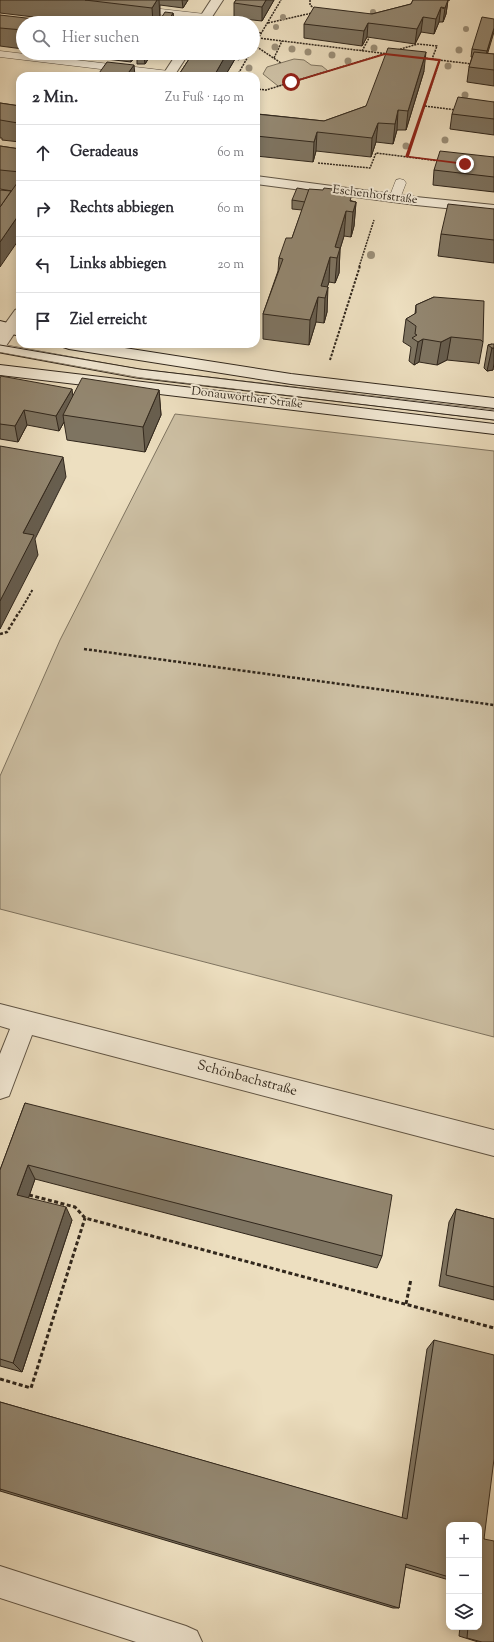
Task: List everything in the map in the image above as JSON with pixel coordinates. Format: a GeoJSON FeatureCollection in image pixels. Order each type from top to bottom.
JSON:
{"type":"FeatureCollection","features":[{"type":"Feature","properties":{"kind":"street"},"geometry":{"type":"LineString","coordinates":[[206,16],[216,0]]}},
{"type":"Feature","properties":{"kind":"street"},"geometry":{"type":"LineString","coordinates":[[171,72],[179,60]]}},
{"type":"Feature","properties":{"kind":"street","name":"Eschenhofstraße"},"geometry":{"type":"LineString","coordinates":[[260,181],[494,209]]}},
{"type":"Feature","properties":{"kind":"street"},"geometry":{"type":"LineString","coordinates":[[0,343],[16,319]]}},
{"type":"Feature","properties":{"kind":"street","name":"Donauwörther Straße"},"geometry":{"type":"LineString","coordinates":[[95,348],[322,383],[494,403]]}},
{"type":"Feature","properties":{"kind":"street","name":"Donauwörther Straße"},"geometry":{"type":"LineString","coordinates":[[0,370],[200,392],[494,429]]}},
{"type":"Feature","properties":{"kind":"street","name":"Schönbachstraße"},"geometry":{"type":"LineString","coordinates":[[0,1015],[494,1143]]}},
{"type":"Feature","properties":{"kind":"street"},"geometry":{"type":"LineString","coordinates":[[0,1087],[25,1021]]}},
{"type":"Feature","properties":{"kind":"street"},"geometry":{"type":"LineString","coordinates":[[0,1582],[186,1642]]}},
{"type":"Feature","properties":{"kind":"lane"},"geometry":{"type":"LineString","coordinates":[[138,10],[145,0]]}},
{"type":"Feature","properties":{"kind":"lane"},"geometry":{"type":"LineString","coordinates":[[123,8],[178,16]]}},
{"type":"Feature","properties":{"kind":"lane"},"geometry":{"type":"LineString","coordinates":[[0,54],[16,56]]}},
{"type":"Feature","properties":{"kind":"lane"},"geometry":{"type":"LineString","coordinates":[[48,60],[145,72]]}},
{"type":"Feature","properties":{"kind":"lane"},"geometry":{"type":"LineString","coordinates":[[92,72],[97,66]]}},
{"type":"Feature","properties":{"kind":"lane"},"geometry":{"type":"LineString","coordinates":[[389,197],[400,183]]}},
{"type":"Feature","properties":{"kind":"lane"},"geometry":{"type":"LineString","coordinates":[[0,348],[138,373],[494,415]]}},
{"type":"Feature","properties":{"kind":"path"},"geometry":{"type":"LineString","coordinates":[[260,36],[282,0]]}},
{"type":"Feature","properties":{"kind":"path"},"geometry":{"type":"LineString","coordinates":[[268,23],[319,12],[310,5],[310,0]]}},
{"type":"Feature","properties":{"kind":"path"},"geometry":{"type":"LineString","coordinates":[[260,38],[393,55]]}},
{"type":"Feature","properties":{"kind":"path"},"geometry":{"type":"LineString","coordinates":[[362,51],[369,38]]}},
{"type":"Feature","properties":{"kind":"path"},"geometry":{"type":"LineString","coordinates":[[274,58],[282,41]]}},
{"type":"Feature","properties":{"kind":"path"},"geometry":{"type":"LineString","coordinates":[[260,89],[266,90],[418,44],[437,46],[432,59]]}},
{"type":"Feature","properties":{"kind":"path"},"geometry":{"type":"LineString","coordinates":[[260,50],[281,63]]}},
{"type":"Feature","properties":{"kind":"path"},"geometry":{"type":"LineString","coordinates":[[417,57],[479,64]]}},
{"type":"Feature","properties":{"kind":"path"},"geometry":{"type":"LineString","coordinates":[[239,72],[246,60]]}},
{"type":"Feature","properties":{"kind":"path"},"geometry":{"type":"LineString","coordinates":[[407,157],[440,60]]}},
{"type":"Feature","properties":{"kind":"path"},"geometry":{"type":"LineString","coordinates":[[425,106],[456,110]]}},
{"type":"Feature","properties":{"kind":"path"},"geometry":{"type":"LineString","coordinates":[[314,164],[321,162],[370,168],[376,153],[447,162]]}},
{"type":"Feature","properties":{"kind":"path"},"geometry":{"type":"LineString","coordinates":[[322,383],[389,197]]}},
{"type":"Feature","properties":{"kind":"path"},"geometry":{"type":"LineString","coordinates":[[0,634],[7,632],[33,589]]}},
{"type":"Feature","properties":{"kind":"path"},"geometry":{"type":"LineString","coordinates":[[84,649],[494,705]]}},
{"type":"Feature","properties":{"kind":"path"},"geometry":{"type":"LineString","coordinates":[[29,1195],[75,1207],[85,1218],[494,1328]]}},
{"type":"Feature","properties":{"kind":"path"},"geometry":{"type":"LineString","coordinates":[[0,1378],[31,1388],[85,1218]]}},
{"type":"Feature","properties":{"kind":"path"},"geometry":{"type":"LineString","coordinates":[[406,1304],[411,1279]]}},
{"type":"Feature","properties":{"kind":"shaded area"},"geometry":{"type":"Polygon","coordinates":[[[294,59],[304,60],[311,65],[322,66],[328,71],[278,86],[263,74],[267,67],[294,59]]]}},
{"type":"Feature","properties":{"kind":"shaded area"},"geometry":{"type":"Polygon","coordinates":[[[175,414],[494,451],[494,1037],[0,909],[0,776],[60,640],[175,414]]]}},
{"type":"Feature","properties":{"kind":"building"},"geometry":{"type":"Polygon","coordinates":[[[85,0],[157,0],[152,8],[85,0]]]}},
{"type":"Feature","properties":{"kind":"building"},"geometry":{"type":"Polygon","coordinates":[[[236,0],[266,0],[262,7],[234,3],[236,0]]]}},
{"type":"Feature","properties":{"kind":"building"},"geometry":{"type":"Polygon","coordinates":[[[413,0],[448,0],[445,8],[441,7],[436,19],[423,17],[417,29],[368,23],[364,31],[304,24],[314,7],[372,14],[411,4],[413,0]]]}},
{"type":"Feature","properties":{"kind":"building"},"geometry":{"type":"Polygon","coordinates":[[[165,12],[173,13],[171,16],[162,16],[165,12]]]}},
{"type":"Feature","properties":{"kind":"building"},"geometry":{"type":"Polygon","coordinates":[[[0,15],[16,17],[16,29],[0,28],[0,15]]]}},
{"type":"Feature","properties":{"kind":"building"},"geometry":{"type":"Polygon","coordinates":[[[482,17],[494,19],[494,28],[487,51],[472,49],[482,17]]]}},
{"type":"Feature","properties":{"kind":"building"},"geometry":{"type":"Polygon","coordinates":[[[388,48],[426,52],[408,111],[398,110],[395,124],[378,123],[372,138],[317,132],[314,142],[260,136],[260,114],[324,121],[366,106],[388,48]]]}},
{"type":"Feature","properties":{"kind":"building"},"geometry":{"type":"Polygon","coordinates":[[[474,52],[494,54],[494,70],[469,67],[474,52]]]}},
{"type":"Feature","properties":{"kind":"building"},"geometry":{"type":"Polygon","coordinates":[[[188,60],[223,60],[216,72],[181,72],[188,60]]]}},
{"type":"Feature","properties":{"kind":"building"},"geometry":{"type":"Polygon","coordinates":[[[107,62],[134,65],[129,72],[100,72],[107,62]]]}},
{"type":"Feature","properties":{"kind":"building"},"geometry":{"type":"Polygon","coordinates":[[[458,97],[494,102],[494,119],[452,114],[458,97]]]}},
{"type":"Feature","properties":{"kind":"building"},"geometry":{"type":"Polygon","coordinates":[[[0,103],[16,105],[16,123],[0,120],[0,103]]]}},
{"type":"Feature","properties":{"kind":"building"},"geometry":{"type":"Polygon","coordinates":[[[0,146],[16,148],[16,172],[0,170],[0,146]]]}},
{"type":"Feature","properties":{"kind":"building"},"geometry":{"type":"Polygon","coordinates":[[[440,151],[494,157],[494,177],[434,170],[440,151]]]}},
{"type":"Feature","properties":{"kind":"building"},"geometry":{"type":"Polygon","coordinates":[[[16,185],[16,219],[0,242],[0,207],[16,185]]]}},
{"type":"Feature","properties":{"kind":"building"},"geometry":{"type":"Polygon","coordinates":[[[297,188],[309,190],[305,202],[292,200],[297,188]]]}},
{"type":"Feature","properties":{"kind":"building"},"geometry":{"type":"Polygon","coordinates":[[[324,188],[333,189],[332,191],[352,194],[350,201],[356,202],[353,212],[346,211],[335,247],[340,248],[337,258],[330,257],[321,286],[328,287],[325,298],[318,297],[310,320],[263,314],[283,259],[279,258],[286,238],[292,238],[309,189],[323,190],[324,188]]]}},
{"type":"Feature","properties":{"kind":"building"},"geometry":{"type":"Polygon","coordinates":[[[0,190],[11,191],[0,207],[0,190]]]}},
{"type":"Feature","properties":{"kind":"building"},"geometry":{"type":"Polygon","coordinates":[[[448,204],[494,209],[494,240],[441,234],[448,204]]]}},
{"type":"Feature","properties":{"kind":"building"},"geometry":{"type":"Polygon","coordinates":[[[434,297],[484,301],[483,342],[481,340],[451,337],[441,342],[423,339],[418,342],[412,338],[417,335],[415,334],[416,326],[406,319],[416,313],[416,305],[434,297]]]}},
{"type":"Feature","properties":{"kind":"building"},"geometry":{"type":"Polygon","coordinates":[[[494,344],[494,348],[488,345],[494,344]]]}},
{"type":"Feature","properties":{"kind":"building"},"geometry":{"type":"Polygon","coordinates":[[[1,376],[72,389],[56,416],[24,410],[15,426],[0,424],[1,376]]]}},
{"type":"Feature","properties":{"kind":"building"},"geometry":{"type":"Polygon","coordinates":[[[82,378],[159,390],[143,427],[63,415],[82,378]]]}},
{"type":"Feature","properties":{"kind":"building"},"geometry":{"type":"Polygon","coordinates":[[[0,446],[63,457],[23,533],[34,535],[0,601],[0,446]]]}},
{"type":"Feature","properties":{"kind":"building"},"geometry":{"type":"Polygon","coordinates":[[[25,1103],[392,1195],[382,1256],[28,1165],[17,1195],[66,1207],[13,1363],[0,1359],[0,1170],[25,1103]]]}},
{"type":"Feature","properties":{"kind":"building"},"geometry":{"type":"Polygon","coordinates":[[[456,1209],[494,1219],[494,1287],[446,1275],[456,1209]]]}},
{"type":"Feature","properties":{"kind":"building"},"geometry":{"type":"Polygon","coordinates":[[[434,1340],[494,1355],[494,1459],[484,1539],[494,1541],[494,1642],[482,1642],[467,1638],[468,1630],[482,1630],[482,1522],[446,1522],[446,1576],[406,1564],[399,1608],[0,1489],[0,1402],[407,1519],[434,1340]]]}},
{"type":"Feature","properties":{"kind":"tram line"},"geometry":{"type":"LineString","coordinates":[[0,345],[16,348]]}},
{"type":"Feature","properties":{"kind":"tram line"},"geometry":{"type":"LineString","coordinates":[[18,348],[140,369],[494,411]]}},
{"type":"Feature","properties":{"kind":"tram line"},"geometry":{"type":"LineString","coordinates":[[0,353],[136,378],[494,420]]}},
{"type":"Feature","properties":{"kind":"route"},"geometry":{"type":"LineString","coordinates":[[291,82],[385,54],[440,60],[407,157],[465,164]]}}]}
